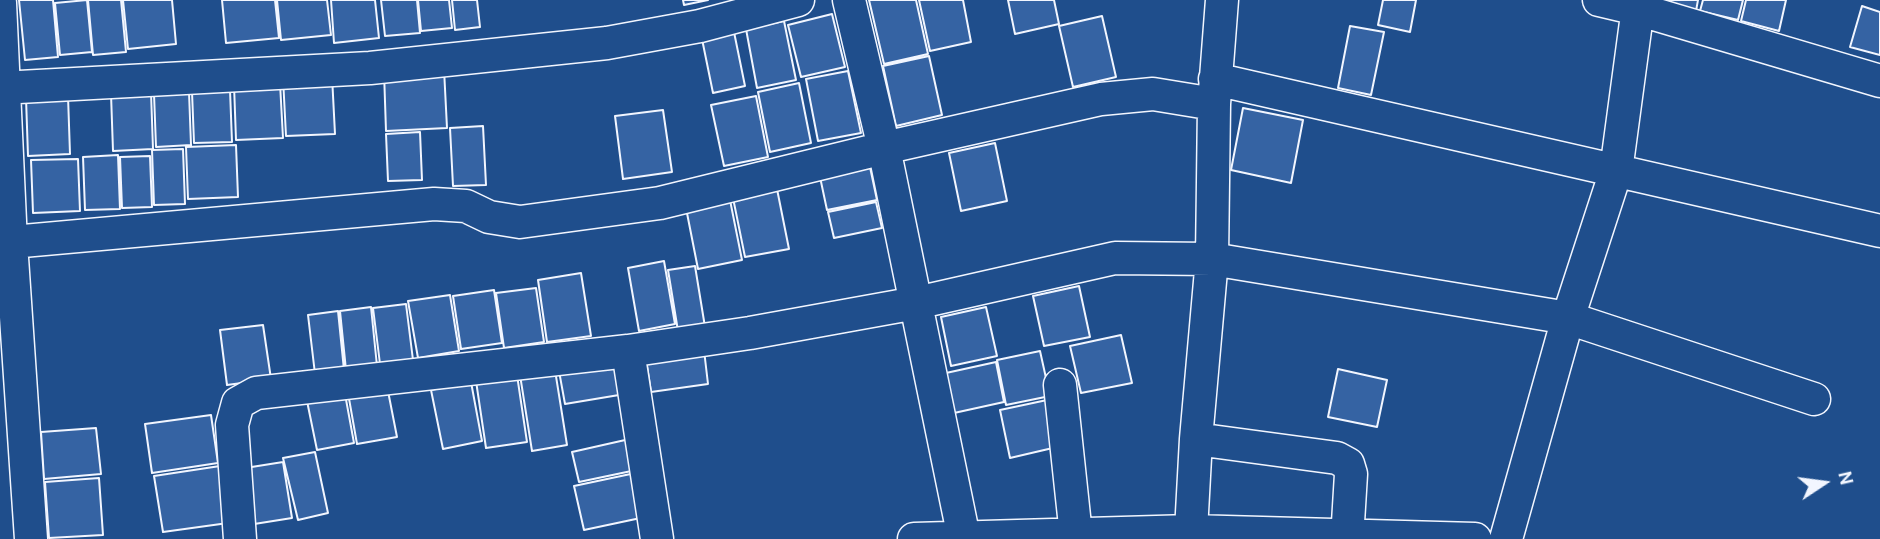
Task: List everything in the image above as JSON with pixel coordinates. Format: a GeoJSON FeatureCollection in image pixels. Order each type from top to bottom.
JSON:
{"type":"FeatureCollection","features":[{"type":"Feature","properties":{"kind":"street"},"geometry":{"type":"LineString","coordinates":[[1,88],[370,68],[607,43],[699,26],[798,0]]}},
{"type":"Feature","properties":{"kind":"street"},"geometry":{"type":"LineString","coordinates":[[849,0],[884,148],[964,538]]}},
{"type":"Feature","properties":{"kind":"street"},"geometry":{"type":"LineString","coordinates":[[1191,531],[1212,259],[1215,92],[1223,0]]}},
{"type":"Feature","properties":{"kind":"street"},"geometry":{"type":"LineString","coordinates":[[1599,0],[1638,4],[1880,81]]}},
{"type":"Feature","properties":{"kind":"street"},"geometry":{"type":"LineString","coordinates":[[0,3],[6,243],[31,539]]}},
{"type":"Feature","properties":{"kind":"street"},"geometry":{"type":"LineString","coordinates":[[1506,539],[1568,318],[1616,171],[1638,4]]}},
{"type":"Feature","properties":{"kind":"street"},"geometry":{"type":"LineString","coordinates":[[6,243],[434,204],[466,206],[489,218],[520,222],[660,203],[884,148],[1101,99],[1215,92],[1616,171],[1880,231]]}},
{"type":"Feature","properties":{"kind":"street"},"geometry":{"type":"LineString","coordinates":[[240,539],[232,425],[239,403],[256,393],[628,351],[750,333],[916,303],[1115,258],[1212,259],[1568,318],[1814,399]]}},
{"type":"Feature","properties":{"kind":"street"},"geometry":{"type":"LineString","coordinates":[[628,351],[657,539]]}},
{"type":"Feature","properties":{"kind":"street"},"geometry":{"type":"LineString","coordinates":[[1060,385],[1076,535]]}},
{"type":"Feature","properties":{"kind":"street"},"geometry":{"type":"LineString","coordinates":[[1196,439],[1337,458],[1348,464],[1352,474],[1348,537]]}},
{"type":"Feature","properties":{"kind":"street"},"geometry":{"type":"LineString","coordinates":[[914,539],[1191,531],[1475,539]]}},
{"type":"Feature","properties":{"kind":"building"},"geometry":{"type":"Polygon","coordinates":[[[19,0],[53,0],[58,57],[25,60],[19,0]]]}},
{"type":"Feature","properties":{"kind":"building"},"geometry":{"type":"Polygon","coordinates":[[[87,0],[92,52],[60,55],[55,3],[87,0]]]}},
{"type":"Feature","properties":{"kind":"building"},"geometry":{"type":"Polygon","coordinates":[[[88,0],[121,0],[126,52],[93,55],[88,0]]]}},
{"type":"Feature","properties":{"kind":"building"},"geometry":{"type":"Polygon","coordinates":[[[123,0],[172,0],[176,44],[128,49],[123,0]]]}},
{"type":"Feature","properties":{"kind":"building"},"geometry":{"type":"Polygon","coordinates":[[[222,0],[275,0],[279,38],[226,43],[222,0]]]}},
{"type":"Feature","properties":{"kind":"building"},"geometry":{"type":"Polygon","coordinates":[[[277,0],[327,0],[331,35],[281,40],[277,0]]]}},
{"type":"Feature","properties":{"kind":"building"},"geometry":{"type":"Polygon","coordinates":[[[331,0],[375,0],[379,38],[334,43],[331,0]]]}},
{"type":"Feature","properties":{"kind":"building"},"geometry":{"type":"Polygon","coordinates":[[[381,0],[417,0],[420,33],[385,36],[381,0]]]}},
{"type":"Feature","properties":{"kind":"building"},"geometry":{"type":"Polygon","coordinates":[[[418,0],[449,0],[452,28],[421,31],[418,0]]]}},
{"type":"Feature","properties":{"kind":"building"},"geometry":{"type":"Polygon","coordinates":[[[452,0],[477,0],[480,27],[455,30],[452,0]]]}},
{"type":"Feature","properties":{"kind":"building"},"geometry":{"type":"Polygon","coordinates":[[[683,0],[708,0],[684,5],[683,0]]]}},
{"type":"Feature","properties":{"kind":"building"},"geometry":{"type":"Polygon","coordinates":[[[869,0],[916,0],[928,54],[884,64],[869,0]]]}},
{"type":"Feature","properties":{"kind":"building"},"geometry":{"type":"Polygon","coordinates":[[[919,0],[963,0],[971,42],[930,51],[919,0]]]}},
{"type":"Feature","properties":{"kind":"building"},"geometry":{"type":"Polygon","coordinates":[[[1008,0],[1054,0],[1059,24],[1015,34],[1008,0]]]}},
{"type":"Feature","properties":{"kind":"building"},"geometry":{"type":"Polygon","coordinates":[[[1383,0],[1416,0],[1410,32],[1378,25],[1383,0]]]}},
{"type":"Feature","properties":{"kind":"building"},"geometry":{"type":"Polygon","coordinates":[[[1658,0],[1698,0],[1696,11],[1658,0]]]}},
{"type":"Feature","properties":{"kind":"building"},"geometry":{"type":"Polygon","coordinates":[[[1703,0],[1743,0],[1738,20],[1700,11],[1703,0]]]}},
{"type":"Feature","properties":{"kind":"building"},"geometry":{"type":"Polygon","coordinates":[[[1746,0],[1786,0],[1779,31],[1741,21],[1746,0]]]}},
{"type":"Feature","properties":{"kind":"building"},"geometry":{"type":"Polygon","coordinates":[[[1862,6],[1880,12],[1880,55],[1850,47],[1862,6]]]}},
{"type":"Feature","properties":{"kind":"building"},"geometry":{"type":"Polygon","coordinates":[[[832,14],[845,67],[801,77],[788,25],[832,14]]]}},
{"type":"Feature","properties":{"kind":"building"},"geometry":{"type":"Polygon","coordinates":[[[1102,16],[1116,77],[1073,87],[1059,26],[1102,16]]]}},
{"type":"Feature","properties":{"kind":"building"},"geometry":{"type":"Polygon","coordinates":[[[784,21],[796,80],[757,88],[746,29],[784,21]]]}},
{"type":"Feature","properties":{"kind":"building"},"geometry":{"type":"Polygon","coordinates":[[[1350,26],[1384,32],[1371,95],[1338,88],[1350,26]]]}},
{"type":"Feature","properties":{"kind":"building"},"geometry":{"type":"Polygon","coordinates":[[[734,32],[745,86],[713,93],[702,39],[734,32]]]}},
{"type":"Feature","properties":{"kind":"building"},"geometry":{"type":"Polygon","coordinates":[[[929,56],[942,115],[896,126],[883,66],[929,56]]]}},
{"type":"Feature","properties":{"kind":"building"},"geometry":{"type":"Polygon","coordinates":[[[444,69],[447,128],[386,131],[384,72],[444,69]]]}},
{"type":"Feature","properties":{"kind":"building"},"geometry":{"type":"Polygon","coordinates":[[[848,71],[861,133],[818,141],[806,79],[848,71]]]}},
{"type":"Feature","properties":{"kind":"building"},"geometry":{"type":"Polygon","coordinates":[[[332,76],[335,134],[286,136],[283,78],[332,76]]]}},
{"type":"Feature","properties":{"kind":"building"},"geometry":{"type":"Polygon","coordinates":[[[280,83],[283,138],[236,140],[234,85],[280,83]]]}},
{"type":"Feature","properties":{"kind":"building"},"geometry":{"type":"Polygon","coordinates":[[[799,83],[811,143],[770,152],[758,92],[799,83]]]}},
{"type":"Feature","properties":{"kind":"building"},"geometry":{"type":"Polygon","coordinates":[[[230,90],[232,142],[194,143],[192,92],[230,90]]]}},
{"type":"Feature","properties":{"kind":"building"},"geometry":{"type":"Polygon","coordinates":[[[151,92],[153,149],[113,151],[111,94],[151,92]]]}},
{"type":"Feature","properties":{"kind":"building"},"geometry":{"type":"Polygon","coordinates":[[[189,92],[191,145],[156,147],[154,94],[189,92]]]}},
{"type":"Feature","properties":{"kind":"building"},"geometry":{"type":"Polygon","coordinates":[[[68,96],[70,154],[28,156],[26,98],[68,96]]]}},
{"type":"Feature","properties":{"kind":"building"},"geometry":{"type":"Polygon","coordinates":[[[756,96],[768,157],[724,166],[711,105],[756,96]]]}},
{"type":"Feature","properties":{"kind":"building"},"geometry":{"type":"Polygon","coordinates":[[[1243,108],[1303,120],[1291,183],[1231,170],[1243,108]]]}},
{"type":"Feature","properties":{"kind":"building"},"geometry":{"type":"Polygon","coordinates":[[[663,110],[672,172],[623,179],[615,116],[663,110]]]}},
{"type":"Feature","properties":{"kind":"building"},"geometry":{"type":"Polygon","coordinates":[[[483,126],[486,185],[453,186],[450,128],[483,126]]]}},
{"type":"Feature","properties":{"kind":"building"},"geometry":{"type":"Polygon","coordinates":[[[420,132],[422,180],[388,181],[386,134],[420,132]]]}},
{"type":"Feature","properties":{"kind":"building"},"geometry":{"type":"Polygon","coordinates":[[[995,143],[1007,201],[961,211],[949,153],[995,143]]]}},
{"type":"Feature","properties":{"kind":"building"},"geometry":{"type":"Polygon","coordinates":[[[236,145],[238,197],[188,199],[186,147],[236,145]]]}},
{"type":"Feature","properties":{"kind":"building"},"geometry":{"type":"Polygon","coordinates":[[[183,149],[185,204],[154,205],[152,150],[183,149]]]}},
{"type":"Feature","properties":{"kind":"building"},"geometry":{"type":"Polygon","coordinates":[[[118,155],[120,209],[85,210],[83,157],[118,155]]]}},
{"type":"Feature","properties":{"kind":"building"},"geometry":{"type":"Polygon","coordinates":[[[150,156],[152,207],[122,208],[120,157],[150,156]]]}},
{"type":"Feature","properties":{"kind":"building"},"geometry":{"type":"Polygon","coordinates":[[[78,159],[80,211],[33,213],[31,160],[78,159]]]}},
{"type":"Feature","properties":{"kind":"building"},"geometry":{"type":"Polygon","coordinates":[[[870,167],[877,200],[827,210],[820,177],[870,167]]]}},
{"type":"Feature","properties":{"kind":"building"},"geometry":{"type":"Polygon","coordinates":[[[777,189],[789,249],[745,257],[733,198],[777,189]]]}},
{"type":"Feature","properties":{"kind":"building"},"geometry":{"type":"Polygon","coordinates":[[[730,200],[742,260],[698,269],[686,208],[730,200]]]}},
{"type":"Feature","properties":{"kind":"building"},"geometry":{"type":"Polygon","coordinates":[[[876,202],[882,228],[834,238],[828,212],[876,202]]]}},
{"type":"Feature","properties":{"kind":"building"},"geometry":{"type":"Polygon","coordinates":[[[664,261],[675,324],[639,331],[628,268],[664,261]]]}},
{"type":"Feature","properties":{"kind":"building"},"geometry":{"type":"Polygon","coordinates":[[[695,266],[705,327],[678,331],[668,270],[695,266]]]}},
{"type":"Feature","properties":{"kind":"building"},"geometry":{"type":"Polygon","coordinates":[[[581,273],[591,336],[547,342],[538,280],[581,273]]]}},
{"type":"Feature","properties":{"kind":"building"},"geometry":{"type":"Polygon","coordinates":[[[1079,286],[1090,337],[1044,346],[1033,296],[1079,286]]]}},
{"type":"Feature","properties":{"kind":"building"},"geometry":{"type":"Polygon","coordinates":[[[536,288],[544,342],[504,348],[496,293],[536,288]]]}},
{"type":"Feature","properties":{"kind":"building"},"geometry":{"type":"Polygon","coordinates":[[[494,290],[502,343],[461,349],[453,296],[494,290]]]}},
{"type":"Feature","properties":{"kind":"building"},"geometry":{"type":"Polygon","coordinates":[[[450,295],[459,351],[418,358],[408,301],[450,295]]]}},
{"type":"Feature","properties":{"kind":"building"},"geometry":{"type":"Polygon","coordinates":[[[406,304],[413,360],[380,364],[373,308],[406,304]]]}},
{"type":"Feature","properties":{"kind":"building"},"geometry":{"type":"Polygon","coordinates":[[[371,307],[377,366],[346,370],[340,311],[371,307]]]}},
{"type":"Feature","properties":{"kind":"building"},"geometry":{"type":"Polygon","coordinates":[[[986,307],[997,356],[951,366],[941,317],[986,307]]]}},
{"type":"Feature","properties":{"kind":"building"},"geometry":{"type":"Polygon","coordinates":[[[338,311],[344,370],[315,374],[308,315],[338,311]]]}},
{"type":"Feature","properties":{"kind":"building"},"geometry":{"type":"Polygon","coordinates":[[[263,325],[271,379],[227,385],[220,330],[263,325]]]}},
{"type":"Feature","properties":{"kind":"building"},"geometry":{"type":"Polygon","coordinates":[[[1121,335],[1132,383],[1081,393],[1070,346],[1121,335]]]}},
{"type":"Feature","properties":{"kind":"building"},"geometry":{"type":"Polygon","coordinates":[[[704,350],[708,384],[651,392],[646,359],[704,350]]]}},
{"type":"Feature","properties":{"kind":"building"},"geometry":{"type":"Polygon","coordinates":[[[1040,351],[1050,396],[1006,405],[997,360],[1040,351]]]}},
{"type":"Feature","properties":{"kind":"building"},"geometry":{"type":"Polygon","coordinates":[[[619,361],[625,394],[565,404],[559,371],[619,361]]]}},
{"type":"Feature","properties":{"kind":"building"},"geometry":{"type":"Polygon","coordinates":[[[996,362],[1004,402],[954,413],[946,373],[996,362]]]}},
{"type":"Feature","properties":{"kind":"building"},"geometry":{"type":"Polygon","coordinates":[[[1338,369],[1387,380],[1377,427],[1328,417],[1338,369]]]}},
{"type":"Feature","properties":{"kind":"building"},"geometry":{"type":"Polygon","coordinates":[[[555,370],[567,445],[532,451],[520,375],[555,370]]]}},
{"type":"Feature","properties":{"kind":"building"},"geometry":{"type":"Polygon","coordinates":[[[517,375],[527,442],[486,448],[476,381],[517,375]]]}},
{"type":"Feature","properties":{"kind":"building"},"geometry":{"type":"Polygon","coordinates":[[[471,382],[482,441],[443,449],[431,390],[471,382]]]}},
{"type":"Feature","properties":{"kind":"building"},"geometry":{"type":"Polygon","coordinates":[[[387,386],[397,437],[357,444],[348,393],[387,386]]]}},
{"type":"Feature","properties":{"kind":"building"},"geometry":{"type":"Polygon","coordinates":[[[345,394],[354,443],[317,450],[307,401],[345,394]]]}},
{"type":"Feature","properties":{"kind":"building"},"geometry":{"type":"Polygon","coordinates":[[[1047,400],[1057,447],[1010,458],[1000,410],[1047,400]]]}},
{"type":"Feature","properties":{"kind":"building"},"geometry":{"type":"Polygon","coordinates":[[[211,415],[218,463],[152,473],[145,424],[211,415]]]}},
{"type":"Feature","properties":{"kind":"building"},"geometry":{"type":"Polygon","coordinates":[[[96,428],[101,474],[44,479],[41,432],[96,428]]]}},
{"type":"Feature","properties":{"kind":"building"},"geometry":{"type":"Polygon","coordinates":[[[634,438],[641,469],[579,482],[572,452],[634,438]]]}},
{"type":"Feature","properties":{"kind":"building"},"geometry":{"type":"Polygon","coordinates":[[[315,452],[328,513],[298,520],[283,458],[315,452]]]}},
{"type":"Feature","properties":{"kind":"building"},"geometry":{"type":"Polygon","coordinates":[[[283,462],[292,518],[248,525],[239,469],[283,462]]]}},
{"type":"Feature","properties":{"kind":"building"},"geometry":{"type":"Polygon","coordinates":[[[220,466],[228,523],[163,532],[154,476],[220,466]]]}},
{"type":"Feature","properties":{"kind":"building"},"geometry":{"type":"Polygon","coordinates":[[[640,472],[650,516],[584,530],[574,486],[640,472]]]}},
{"type":"Feature","properties":{"kind":"building"},"geometry":{"type":"Polygon","coordinates":[[[99,478],[103,535],[49,538],[45,482],[99,478]]]}}]}
